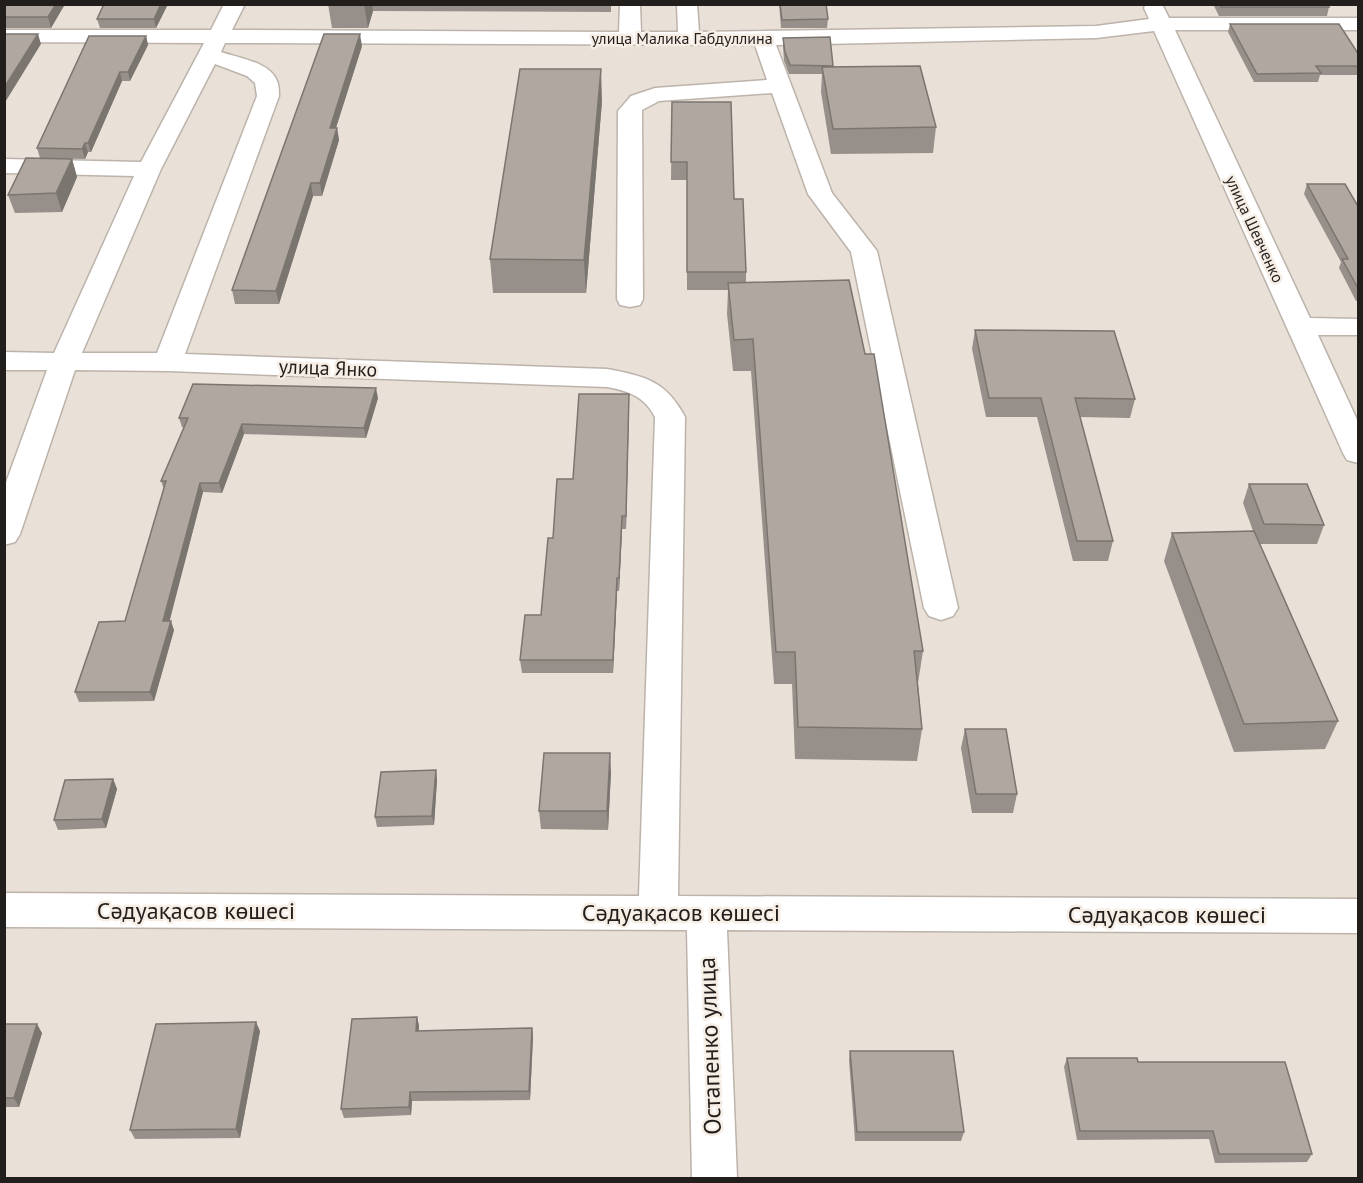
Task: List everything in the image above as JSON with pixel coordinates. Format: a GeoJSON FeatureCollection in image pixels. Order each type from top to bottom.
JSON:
{"type":"FeatureCollection","features":[{"type":"Feature","properties":{"kind":"street"},"geometry":{"type":"LineString","coordinates":[[4,534],[64,361],[149,169],[235,4]]}},
{"type":"Feature","properties":{"kind":"street"},"geometry":{"type":"LineString","coordinates":[[630,4],[630,39]]}},
{"type":"Feature","properties":{"kind":"street"},"geometry":{"type":"LineString","coordinates":[[687,4],[689,39]]}},
{"type":"Feature","properties":{"kind":"street","name":"улица Малика Габдуллина"},"geometry":{"type":"LineString","coordinates":[[4,36],[214,46],[1096,32],[1157,14],[1359,24]]}},
{"type":"Feature","properties":{"kind":"street","name":"улица Шевченко"},"geometry":{"type":"LineString","coordinates":[[1157,14],[1359,453]]}},
{"type":"Feature","properties":{"kind":"street"},"geometry":{"type":"LineString","coordinates":[[763,39],[820,194],[864,251],[941,608]]}},
{"type":"Feature","properties":{"kind":"street"},"geometry":{"type":"LineString","coordinates":[[168,362],[268,96],[266,81],[255,71],[214,46]]}},
{"type":"Feature","properties":{"kind":"street"},"geometry":{"type":"LineString","coordinates":[[630,299],[630,111],[633,104],[648,96],[659,94],[780,86]]}},
{"type":"Feature","properties":{"kind":"street"},"geometry":{"type":"LineString","coordinates":[[4,166],[149,169]]}},
{"type":"Feature","properties":{"kind":"street"},"geometry":{"type":"LineString","coordinates":[[1300,326],[1359,327]]}},
{"type":"Feature","properties":{"kind":"street","name":"улица Янко"},"geometry":{"type":"LineString","coordinates":[[4,361],[168,362],[607,378],[629,381],[650,390],[663,401],[670,417],[658,913]]}},
{"type":"Feature","properties":{"kind":"street","name":"Сәдуақасов көшесі"},"geometry":{"type":"LineString","coordinates":[[4,910],[1359,916]]}},
{"type":"Feature","properties":{"kind":"street","name":"Остапенко улица"},"geometry":{"type":"LineString","coordinates":[[706,913],[714,1179]]}},
{"type":"Feature","properties":{"kind":"building"},"geometry":{"type":"Polygon","coordinates":[[[4,4],[56,4],[48,17],[4,17],[4,4]]]}},
{"type":"Feature","properties":{"kind":"building"},"geometry":{"type":"Polygon","coordinates":[[[104,4],[161,4],[154,19],[97,19],[104,4]]]}},
{"type":"Feature","properties":{"kind":"building"},"geometry":{"type":"Polygon","coordinates":[[[780,4],[826,4],[828,19],[782,20],[780,4]]]}},
{"type":"Feature","properties":{"kind":"building"},"geometry":{"type":"Polygon","coordinates":[[[1220,4],[1327,4],[1329,7],[1221,7],[1220,4]]]}},
{"type":"Feature","properties":{"kind":"building"},"geometry":{"type":"Polygon","coordinates":[[[1230,24],[1339,24],[1359,55],[1359,66],[1316,66],[1321,73],[1257,74],[1230,24]]]}},
{"type":"Feature","properties":{"kind":"building"},"geometry":{"type":"Polygon","coordinates":[[[4,34],[38,34],[4,88],[4,34]]]}},
{"type":"Feature","properties":{"kind":"building"},"geometry":{"type":"Polygon","coordinates":[[[324,34],[360,34],[330,128],[337,128],[320,183],[311,183],[276,291],[232,290],[324,34]]]}},
{"type":"Feature","properties":{"kind":"building"},"geometry":{"type":"Polygon","coordinates":[[[89,36],[146,36],[128,72],[120,72],[88,143],[85,143],[82,149],[37,148],[89,36]]]}},
{"type":"Feature","properties":{"kind":"building"},"geometry":{"type":"Polygon","coordinates":[[[830,37],[833,66],[790,65],[783,38],[830,37]]]}},
{"type":"Feature","properties":{"kind":"building"},"geometry":{"type":"Polygon","coordinates":[[[920,66],[936,127],[833,129],[822,67],[920,66]]]}},
{"type":"Feature","properties":{"kind":"building"},"geometry":{"type":"Polygon","coordinates":[[[520,69],[601,69],[584,260],[490,259],[520,69]]]}},
{"type":"Feature","properties":{"kind":"building"},"geometry":{"type":"Polygon","coordinates":[[[672,102],[731,102],[734,199],[743,199],[746,272],[687,272],[687,162],[671,162],[672,102]]]}},
{"type":"Feature","properties":{"kind":"building"},"geometry":{"type":"Polygon","coordinates":[[[26,158],[72,159],[56,193],[8,195],[26,158]]]}},
{"type":"Feature","properties":{"kind":"building"},"geometry":{"type":"Polygon","coordinates":[[[1307,184],[1345,184],[1359,208],[1359,290],[1342,259],[1348,259],[1307,184]]]}},
{"type":"Feature","properties":{"kind":"building"},"geometry":{"type":"Polygon","coordinates":[[[849,280],[865,354],[874,354],[923,651],[914,651],[922,729],[798,727],[795,652],[776,652],[753,339],[734,340],[728,283],[849,280]]]}},
{"type":"Feature","properties":{"kind":"building"},"geometry":{"type":"Polygon","coordinates":[[[975,330],[1114,331],[1135,399],[1075,398],[1113,541],[1077,541],[1041,398],[989,398],[975,330]]]}},
{"type":"Feature","properties":{"kind":"building"},"geometry":{"type":"Polygon","coordinates":[[[193,384],[376,388],[364,428],[242,424],[219,483],[200,483],[163,621],[171,621],[150,692],[75,692],[99,622],[125,621],[166,481],[161,481],[188,418],[179,418],[193,384]]]}},
{"type":"Feature","properties":{"kind":"building"},"geometry":{"type":"Polygon","coordinates":[[[579,394],[629,394],[626,516],[622,516],[613,660],[520,660],[525,615],[541,615],[548,538],[553,538],[557,479],[573,479],[579,394]]]}},
{"type":"Feature","properties":{"kind":"building"},"geometry":{"type":"Polygon","coordinates":[[[1249,484],[1307,484],[1324,525],[1264,524],[1249,484]]]}},
{"type":"Feature","properties":{"kind":"building"},"geometry":{"type":"Polygon","coordinates":[[[1254,531],[1338,721],[1244,724],[1172,533],[1254,531]]]}},
{"type":"Feature","properties":{"kind":"building"},"geometry":{"type":"Polygon","coordinates":[[[965,729],[1006,729],[1017,794],[976,794],[965,729]]]}},
{"type":"Feature","properties":{"kind":"building"},"geometry":{"type":"Polygon","coordinates":[[[544,753],[610,753],[607,811],[539,811],[544,753]]]}},
{"type":"Feature","properties":{"kind":"building"},"geometry":{"type":"Polygon","coordinates":[[[436,770],[432,816],[375,817],[381,772],[436,770]]]}},
{"type":"Feature","properties":{"kind":"building"},"geometry":{"type":"Polygon","coordinates":[[[113,779],[102,819],[54,820],[65,780],[113,779]]]}},
{"type":"Feature","properties":{"kind":"building"},"geometry":{"type":"Polygon","coordinates":[[[417,1017],[416,1031],[532,1028],[529,1091],[410,1092],[409,1107],[341,1109],[352,1019],[417,1017]]]}},
{"type":"Feature","properties":{"kind":"building"},"geometry":{"type":"Polygon","coordinates":[[[256,1022],[236,1129],[130,1130],[156,1024],[256,1022]]]}},
{"type":"Feature","properties":{"kind":"building"},"geometry":{"type":"Polygon","coordinates":[[[4,1024],[37,1024],[14,1098],[4,1098],[4,1024]]]}},
{"type":"Feature","properties":{"kind":"building"},"geometry":{"type":"Polygon","coordinates":[[[850,1051],[953,1051],[964,1132],[857,1132],[850,1051]]]}},
{"type":"Feature","properties":{"kind":"building"},"geometry":{"type":"Polygon","coordinates":[[[1067,1058],[1137,1058],[1138,1062],[1285,1062],[1312,1154],[1219,1154],[1213,1131],[1080,1131],[1067,1058]]]}}]}
